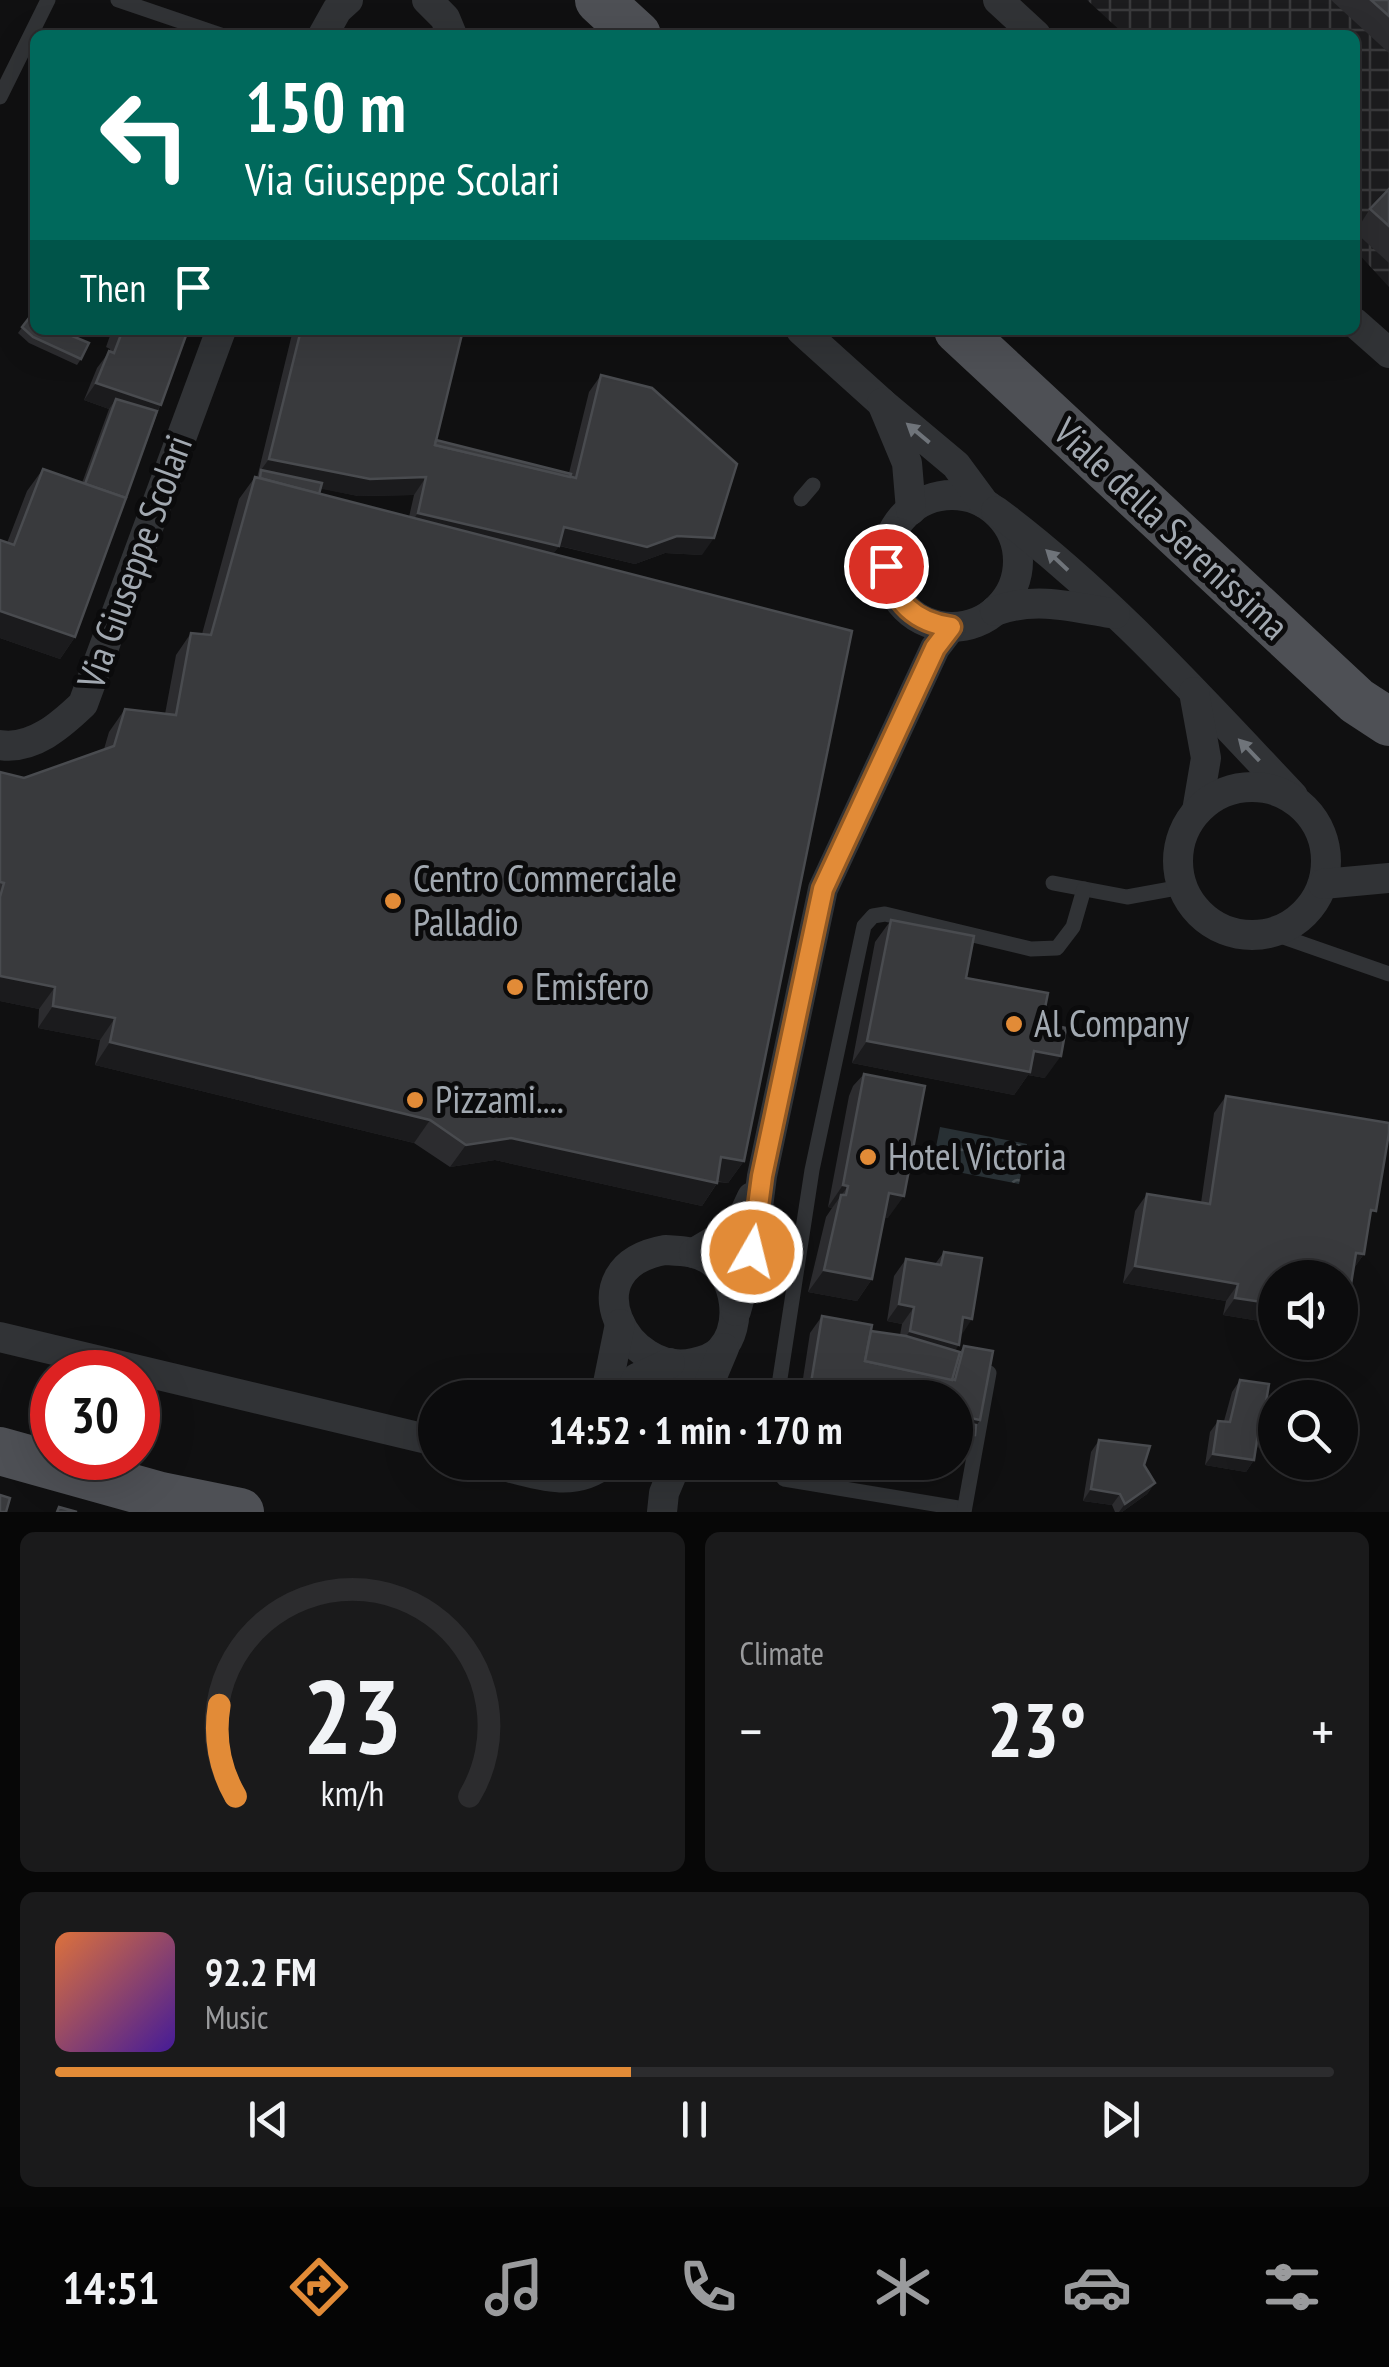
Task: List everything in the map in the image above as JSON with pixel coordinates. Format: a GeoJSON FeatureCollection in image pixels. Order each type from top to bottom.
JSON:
{"type":"FeatureCollection","features":[{"type":"Feature","properties":{"kind":"main road"},"geometry":{"type":"LineString","coordinates":[[599,0],[632,30]]}},
{"type":"Feature","properties":{"kind":"main road","name":"Viale della Serenissima"},"geometry":{"type":"LineString","coordinates":[[963,335],[1356,700],[1389,722]]}},
{"type":"Feature","properties":{"kind":"main road"},"geometry":{"type":"LineString","coordinates":[[0,1451],[159,1504],[240,1512]]}},
{"type":"Feature","properties":{"kind":"street"},"geometry":{"type":"LineString","coordinates":[[326,30],[348,0]]}},
{"type":"Feature","properties":{"kind":"street"},"geometry":{"type":"LineString","coordinates":[[427,0],[445,18],[450,30]]}},
{"type":"Feature","properties":{"kind":"street"},"geometry":{"type":"LineString","coordinates":[[998,0],[1031,30]]}},
{"type":"Feature","properties":{"kind":"street"},"geometry":{"type":"LineString","coordinates":[[1360,328],[1389,354]]}},
{"type":"Feature","properties":{"kind":"street","name":"Via Giuseppe Scolari"},"geometry":{"type":"LineString","coordinates":[[0,744],[13,746],[41,737],[83,704],[220,335]]}},
{"type":"Feature","properties":{"kind":"street"},"geometry":{"type":"LineString","coordinates":[[806,335],[956,465],[1008,526],[1016,543],[1016,580],[995,611]]}},
{"type":"Feature","properties":{"kind":"street"},"geometry":{"type":"LineString","coordinates":[[882,404],[907,464],[910,510]]}},
{"type":"Feature","properties":{"kind":"street"},"geometry":{"type":"LineString","coordinates":[[1115,614],[1050,603],[1018,603],[967,626],[934,624],[902,604],[891,586],[886,566],[888,545],[900,520],[927,500],[946,495],[966,496],[990,507],[1038,543],[1115,614],[1304,807],[1317,824],[1327,864],[1312,906],[1294,923],[1272,933],[1245,936],[1218,927],[1196,910],[1182,887],[1178,867],[1179,847],[1197,812],[1230,790],[1249,787],[1269,789],[1304,807]]}},
{"type":"Feature","properties":{"kind":"street"},"geometry":{"type":"LineString","coordinates":[[711,1380],[752,1252],[762,1176],[823,889],[935,648],[951,627]]}},
{"type":"Feature","properties":{"kind":"street"},"geometry":{"type":"LineString","coordinates":[[1194,692],[1206,758],[1197,812]]}},
{"type":"Feature","properties":{"kind":"street"},"geometry":{"type":"LineString","coordinates":[[1323,884],[1389,878]]}},
{"type":"Feature","properties":{"kind":"street"},"geometry":{"type":"LineString","coordinates":[[694,1253],[721,1240],[738,1226],[762,1176]]}},
{"type":"Feature","properties":{"kind":"street"},"geometry":{"type":"LineString","coordinates":[[724,1348],[698,1362],[656,1359],[634,1344],[620,1324],[614,1307],[614,1289],[626,1265],[650,1253],[694,1253],[707,1258],[724,1274],[736,1311]]}},
{"type":"Feature","properties":{"kind":"street"},"geometry":{"type":"LineString","coordinates":[[609,1380],[620,1324]]}},
{"type":"Feature","properties":{"kind":"street"},"geometry":{"type":"LineString","coordinates":[[0,1337],[418,1437]]}},
{"type":"Feature","properties":{"kind":"street"},"geometry":{"type":"LineString","coordinates":[[636,1380],[670,1363]]}},
{"type":"Feature","properties":{"kind":"street"},"geometry":{"type":"LineString","coordinates":[[662,1512],[670,1480]]}},
{"type":"Feature","properties":{"kind":"lane"},"geometry":{"type":"LineString","coordinates":[[33,30],[48,0]]}},
{"type":"Feature","properties":{"kind":"lane"},"geometry":{"type":"LineString","coordinates":[[118,0],[206,30]]}},
{"type":"Feature","properties":{"kind":"lane"},"geometry":{"type":"LineString","coordinates":[[0,97],[30,36]]}},
{"type":"Feature","properties":{"kind":"lane"},"geometry":{"type":"LineString","coordinates":[[802,499],[814,485]]}},
{"type":"Feature","properties":{"kind":"lane"},"geometry":{"type":"LineString","coordinates":[[1053,883],[1127,897],[1182,887]]}},
{"type":"Feature","properties":{"kind":"lane"},"geometry":{"type":"LineString","coordinates":[[780,1380],[812,1170],[864,926],[873,916],[885,914],[1031,949],[1057,948],[1073,927],[1084,889]]}},
{"type":"Feature","properties":{"kind":"lane"},"geometry":{"type":"LineString","coordinates":[[1272,933],[1389,974]]}},
{"type":"Feature","properties":{"kind":"lane"},"geometry":{"type":"LineString","coordinates":[[795,1480],[964,1511],[989,1373]]}},
{"type":"Feature","properties":{"kind":"shaded area"},"geometry":{"type":"Polygon","coordinates":[[[1087,0],[1389,0],[1389,287],[1360,255],[1360,30],[1120,30],[1087,0]]]}},
{"type":"Feature","properties":{"kind":"water"},"geometry":{"type":"Polygon","coordinates":[[[940,1127],[1027,1144],[1019,1184],[932,1167],[940,1127]]]}},
{"type":"Feature","properties":{"kind":"building"},"geometry":{"type":"Polygon","coordinates":[[[1371,0],[1389,0],[1389,16],[1371,0]]]}},
{"type":"Feature","properties":{"kind":"building"},"geometry":{"type":"Polygon","coordinates":[[[1389,189],[1389,226],[1370,209],[1389,189]]]}},
{"type":"Feature","properties":{"kind":"building"},"geometry":{"type":"Polygon","coordinates":[[[29,318],[30,318],[30,334],[22,327],[29,318]]]}},
{"type":"Feature","properties":{"kind":"building"},"geometry":{"type":"Polygon","coordinates":[[[70,335],[89,343],[81,359],[33,337],[70,335]]]}},
{"type":"Feature","properties":{"kind":"building"},"geometry":{"type":"Polygon","coordinates":[[[121,335],[186,335],[161,405],[96,383],[109,351],[114,353],[121,335]]]}},
{"type":"Feature","properties":{"kind":"building"},"geometry":{"type":"Polygon","coordinates":[[[300,335],[462,335],[435,445],[576,478],[601,375],[652,388],[737,464],[714,538],[677,536],[647,547],[564,527],[559,546],[418,513],[426,477],[370,479],[269,459],[300,335]]]}},
{"type":"Feature","properties":{"kind":"building"},"geometry":{"type":"Polygon","coordinates":[[[116,399],[157,411],[126,498],[85,484],[116,399]]]}},
{"type":"Feature","properties":{"kind":"building"},"geometry":{"type":"Polygon","coordinates":[[[436,440],[571,474],[570,477],[435,445],[436,440]]]}},
{"type":"Feature","properties":{"kind":"building"},"geometry":{"type":"Polygon","coordinates":[[[43,469],[126,498],[75,637],[0,611],[0,540],[14,545],[43,469]]]}},
{"type":"Feature","properties":{"kind":"building"},"geometry":{"type":"Polygon","coordinates":[[[261,470],[322,483],[319,494],[260,478],[261,470]]]}},
{"type":"Feature","properties":{"kind":"building","name":"Centro Commerciale Palladio"},"geometry":{"type":"Polygon","coordinates":[[[255,477],[852,631],[744,1161],[721,1157],[717,1183],[511,1138],[466,1145],[430,1120],[110,1042],[115,1018],[53,1006],[55,987],[0,976],[0,897],[4,883],[0,882],[0,772],[24,778],[114,746],[125,709],[176,715],[191,633],[211,635],[255,477]]]}},
{"type":"Feature","properties":{"kind":"building"},"geometry":{"type":"Polygon","coordinates":[[[891,920],[974,936],[966,978],[1048,993],[1042,1023],[1066,1028],[1061,1056],[1034,1051],[1030,1072],[867,1041],[891,920]]]}},
{"type":"Feature","properties":{"kind":"building","name":"Hotel Victoria"},"geometry":{"type":"Polygon","coordinates":[[[864,1074],[925,1086],[904,1196],[889,1193],[872,1279],[824,1270],[841,1195],[846,1195],[848,1186],[843,1185],[864,1074]]]}},
{"type":"Feature","properties":{"kind":"building"},"geometry":{"type":"Polygon","coordinates":[[[1226,1096],[1389,1123],[1376,1211],[1371,1210],[1364,1254],[1356,1253],[1355,1260],[1258,1260],[1258,1301],[1235,1298],[1238,1284],[1135,1266],[1147,1194],[1210,1204],[1226,1096]]]}},
{"type":"Feature","properties":{"kind":"building"},"geometry":{"type":"Polygon","coordinates":[[[944,1252],[982,1258],[972,1319],[963,1317],[959,1345],[910,1331],[914,1307],[899,1304],[906,1259],[941,1265],[944,1252]]]}},
{"type":"Feature","properties":{"kind":"building"},"geometry":{"type":"Polygon","coordinates":[[[822,1316],[872,1325],[865,1361],[955,1380],[811,1380],[822,1316]]]}},
{"type":"Feature","properties":{"kind":"building"},"geometry":{"type":"Polygon","coordinates":[[[871,1331],[906,1336],[960,1352],[952,1380],[865,1361],[871,1331]]]}},
{"type":"Feature","properties":{"kind":"building"},"geometry":{"type":"Polygon","coordinates":[[[964,1346],[993,1351],[980,1420],[973,1419],[973,1380],[955,1380],[964,1346]]]}},
{"type":"Feature","properties":{"kind":"building"},"geometry":{"type":"Polygon","coordinates":[[[1240,1380],[1258,1382],[1254,1460],[1213,1454],[1218,1421],[1230,1422],[1240,1380]]]}},
{"type":"Feature","properties":{"kind":"building"},"geometry":{"type":"Polygon","coordinates":[[[1099,1440],[1150,1446],[1144,1465],[1155,1483],[1125,1504],[1120,1494],[1091,1489],[1099,1440]]]}},
{"type":"Feature","properties":{"kind":"building"},"geometry":{"type":"Polygon","coordinates":[[[0,1495],[10,1498],[6,1512],[0,1512],[0,1495]]]}},
{"type":"Feature","properties":{"kind":"place","name":"Centro Commerciale Palladio"},"geometry":{"type":"Point","coordinates":[393,901]}},
{"type":"Feature","properties":{"kind":"place","name":"Emisfero"},"geometry":{"type":"Point","coordinates":[515,987]}},
{"type":"Feature","properties":{"kind":"place","name":"Al Company"},"geometry":{"type":"Point","coordinates":[1014,1024]}},
{"type":"Feature","properties":{"kind":"place","name":"Pizzami...."},"geometry":{"type":"Point","coordinates":[415,1100]}},
{"type":"Feature","properties":{"kind":"place","name":"Hotel Victoria"},"geometry":{"type":"Point","coordinates":[868,1157]}},
{"type":"Feature","properties":{"kind":"route"},"geometry":{"type":"LineString","coordinates":[[752,1252],[762,1176],[823,889],[935,648],[951,627],[918,617],[902,604],[891,586],[886,566]]}}]}
